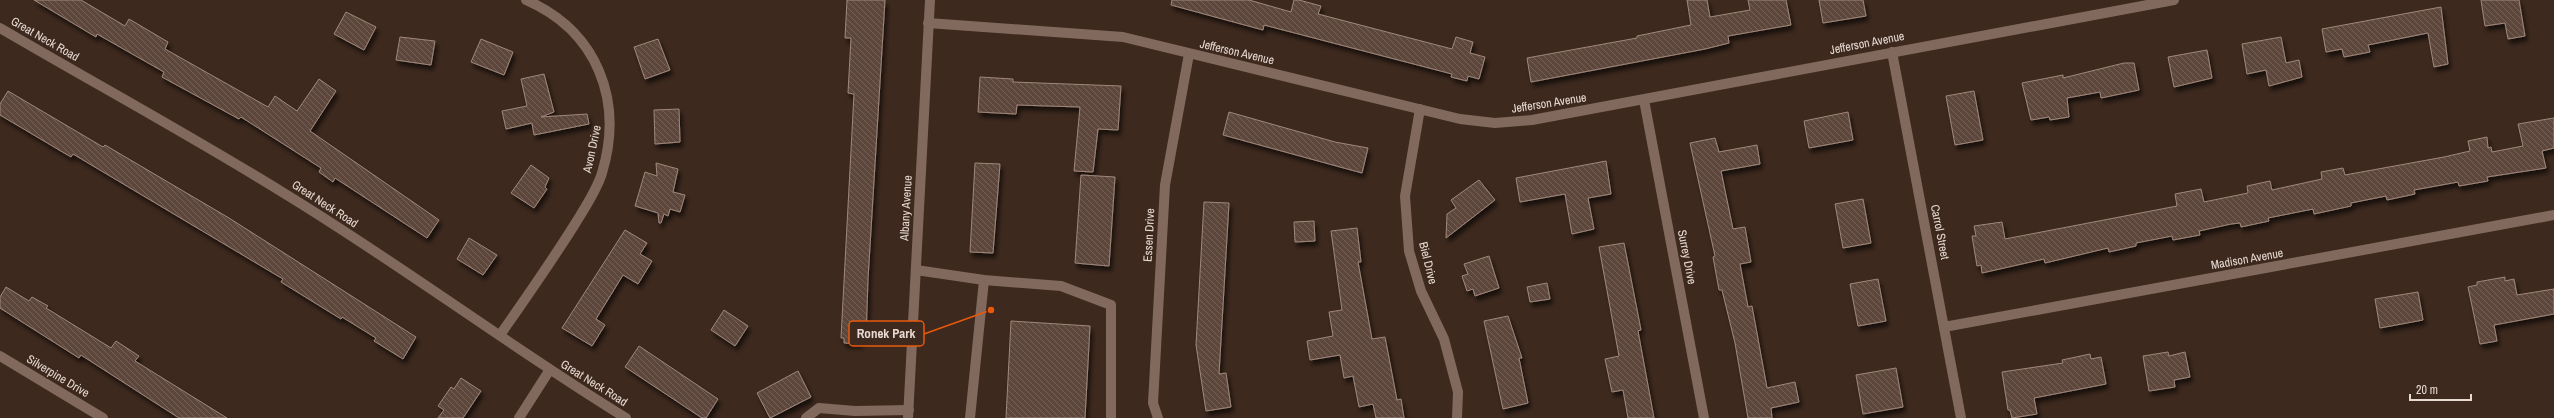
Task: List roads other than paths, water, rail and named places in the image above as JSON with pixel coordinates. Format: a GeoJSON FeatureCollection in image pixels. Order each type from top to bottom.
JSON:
{"type":"FeatureCollection","features":[{"type":"Feature","properties":{"kind":"street","name":"Avon Drive"},"geometry":{"type":"LineString","coordinates":[[500,335],[544,274],[602,174],[611,123],[607,88],[591,53],[573,30],[539,6],[526,0]]}},
{"type":"Feature","properties":{"kind":"street","name":"Albany Avenue"},"geometry":{"type":"LineString","coordinates":[[908,414],[930,0]]}},
{"type":"Feature","properties":{"kind":"street","name":"Jefferson Avenue"},"geometry":{"type":"LineString","coordinates":[[928,23],[1123,37],[1460,119],[1495,123],[1532,120],[1644,100],[2174,0]]}},
{"type":"Feature","properties":{"kind":"street","name":"Great Neck Road"},"geometry":{"type":"LineString","coordinates":[[0,28],[283,192],[500,335],[549,371],[626,418]]}},
{"type":"Feature","properties":{"kind":"street","name":"Carrol Street"},"geometry":{"type":"LineString","coordinates":[[1892,52],[1961,418]]}},
{"type":"Feature","properties":{"kind":"street","name":"Essen Drive"},"geometry":{"type":"LineString","coordinates":[[1158,418],[1153,404],[1153,389],[1165,186],[1189,54]]}},
{"type":"Feature","properties":{"kind":"street","name":"Surrey Drive"},"geometry":{"type":"LineString","coordinates":[[1644,100],[1704,418]]}},
{"type":"Feature","properties":{"kind":"street","name":"Biel Drive"},"geometry":{"type":"LineString","coordinates":[[1420,109],[1405,196],[1409,251],[1421,291],[1444,339],[1458,392],[1457,418]]}},
{"type":"Feature","properties":{"kind":"street","name":"Madison Avenue"},"geometry":{"type":"LineString","coordinates":[[1944,328],[2554,216]]}},
{"type":"Feature","properties":{"kind":"street"},"geometry":{"type":"LineString","coordinates":[[916,270],[984,280],[1061,286],[1111,305],[1111,418]]}},
{"type":"Feature","properties":{"kind":"street"},"geometry":{"type":"LineString","coordinates":[[970,418],[984,280]]}},
{"type":"Feature","properties":{"kind":"street","name":"Silverpine Drive"},"geometry":{"type":"LineString","coordinates":[[0,356],[103,418]]}},
{"type":"Feature","properties":{"kind":"street"},"geometry":{"type":"LineString","coordinates":[[519,418],[549,371]]}},
{"type":"Feature","properties":{"kind":"street"},"geometry":{"type":"LineString","coordinates":[[806,418],[819,408],[863,414],[908,414]]}},
{"type":"Feature","properties":{"kind":"place","name":"Ronek Park"},"geometry":{"type":"Point","coordinates":[991,310]}}]}
